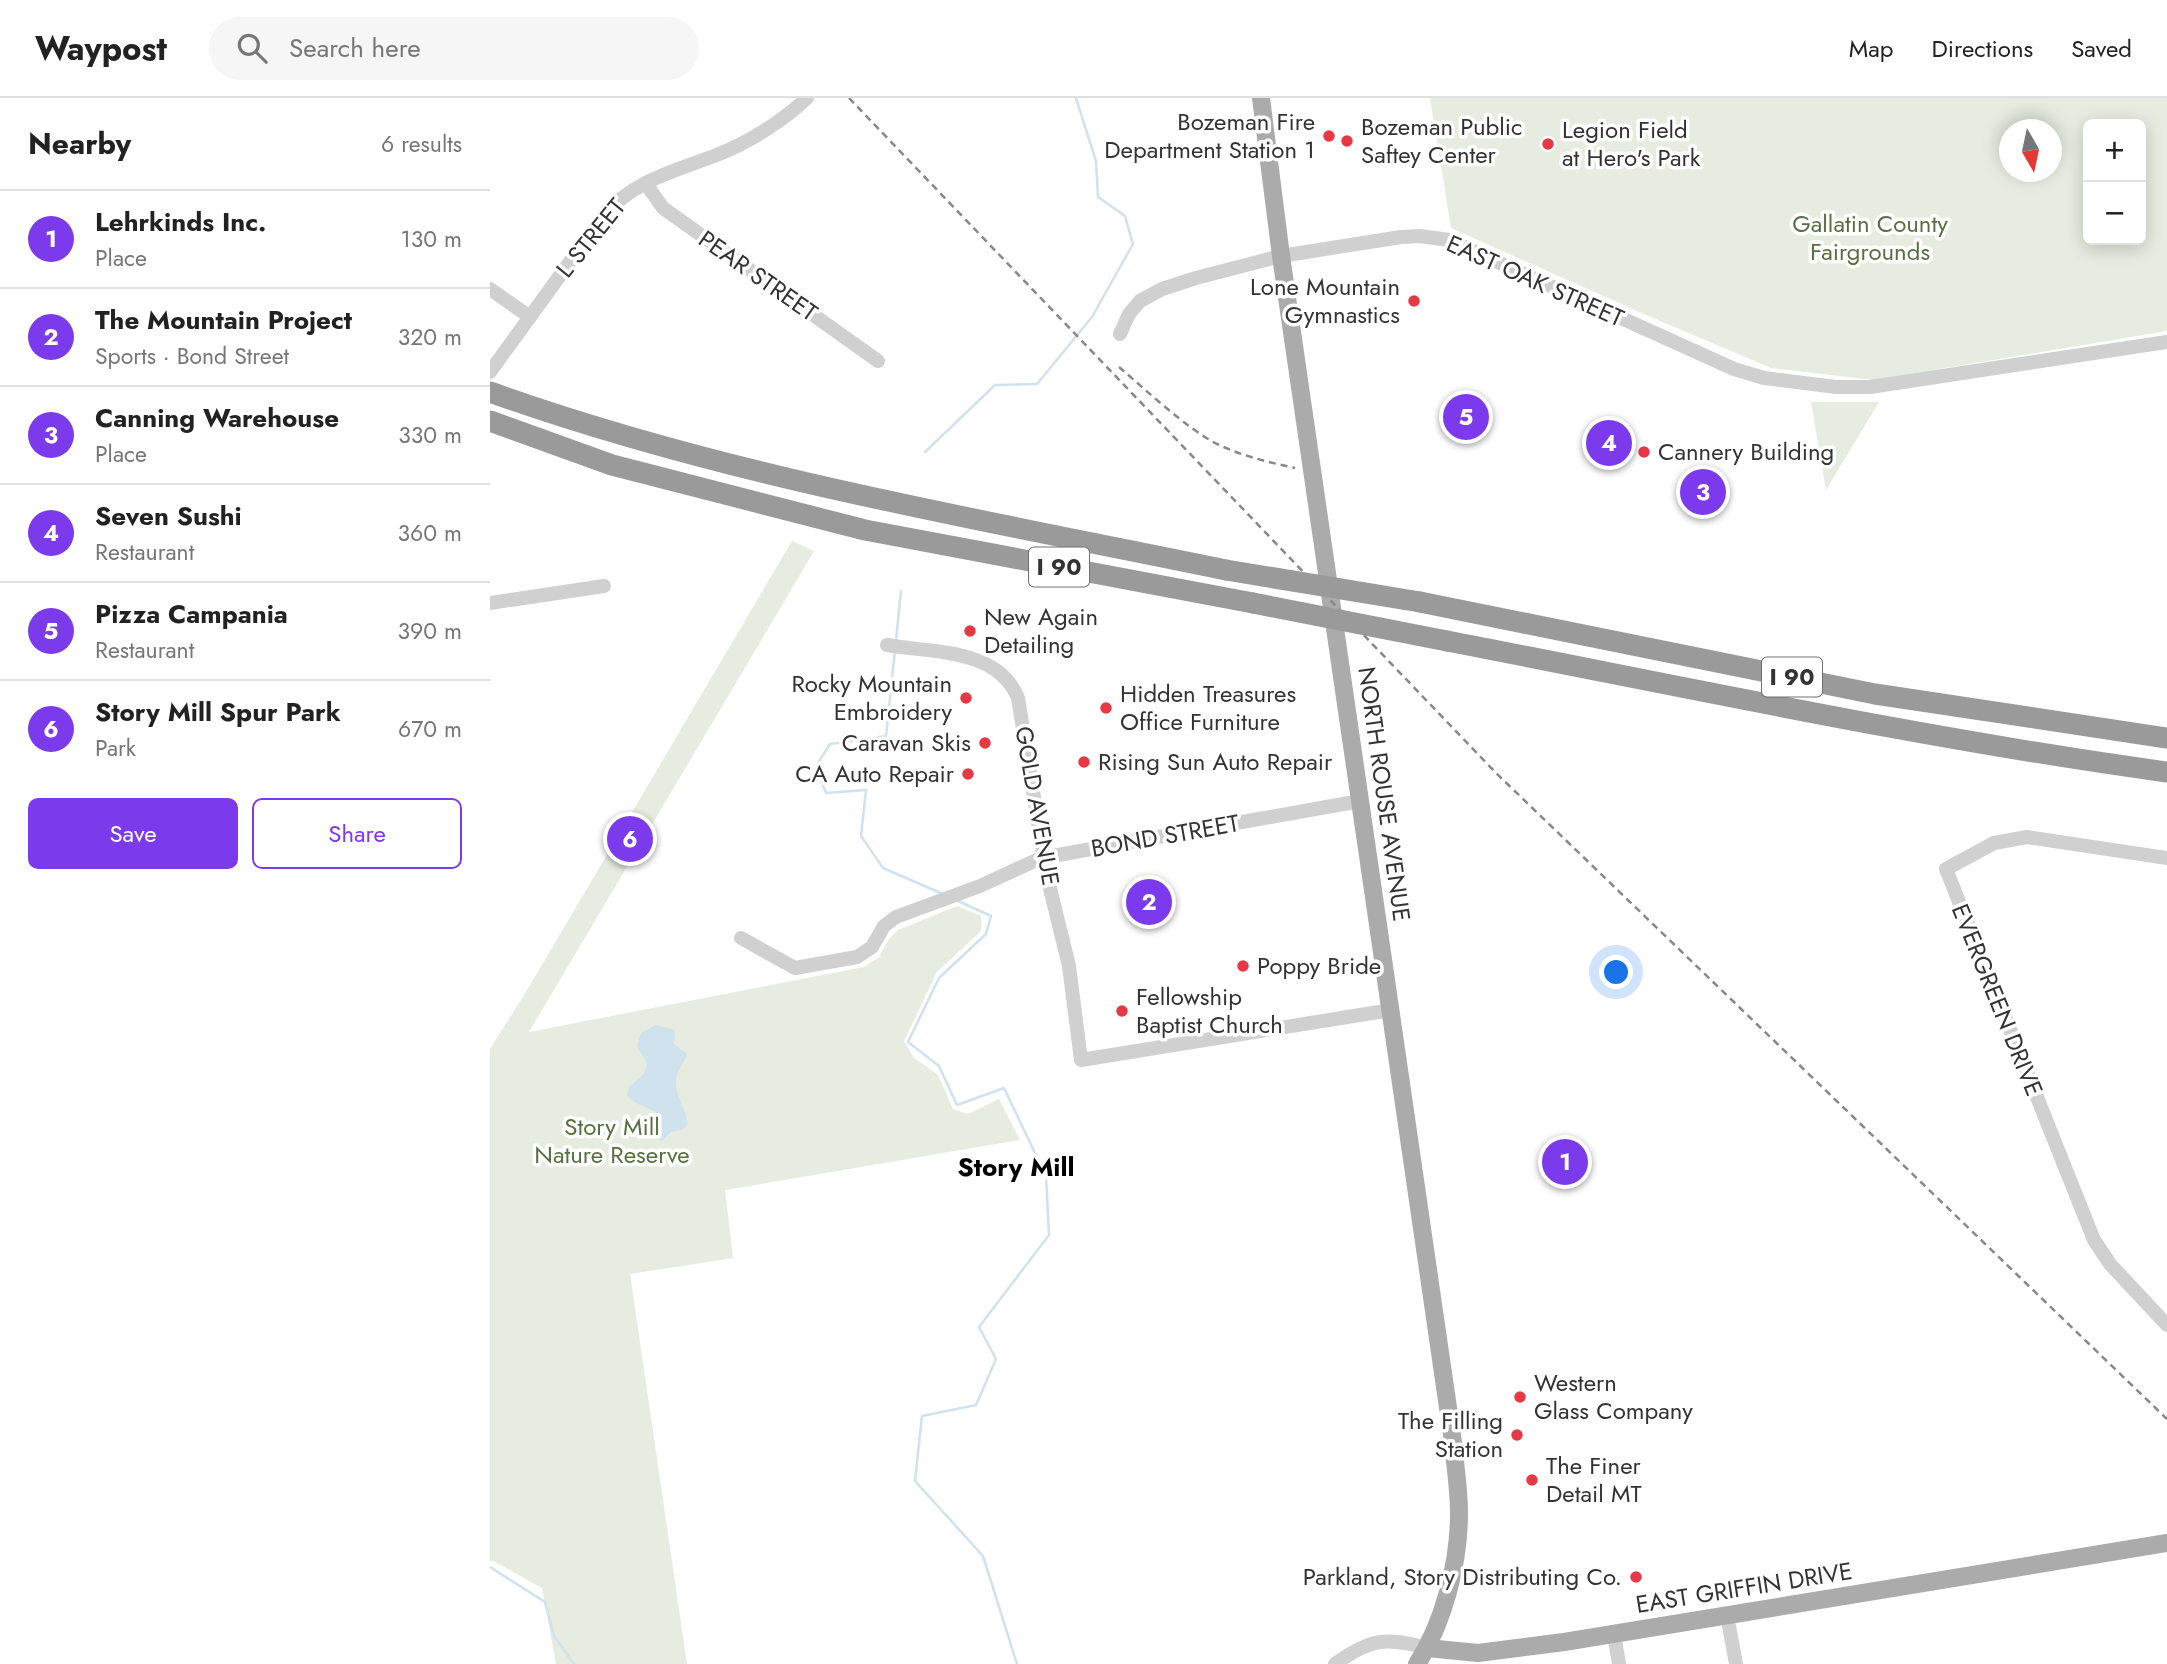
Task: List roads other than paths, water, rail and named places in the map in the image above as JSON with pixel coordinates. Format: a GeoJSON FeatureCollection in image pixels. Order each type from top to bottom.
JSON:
{"type":"FeatureCollection","features":[{"type":"Feature","properties":{"kind":"highway","name":"I 90"},"geometry":{"type":"LineString","coordinates":[[490,392],[631,439],[883,500],[1226,570],[1420,602],[1875,694],[2167,738]]}},
{"type":"Feature","properties":{"kind":"highway","name":"I 90"},"geometry":{"type":"LineString","coordinates":[[493,422],[611,465],[865,530],[1872,723],[2167,772]]}},
{"type":"Feature","properties":{"kind":"main road","name":"NORTH ROUSE AVENUE"},"geometry":{"type":"LineString","coordinates":[[1261,98],[1281,256],[1453,1441],[1458,1534],[1451,1581],[1427,1647],[1417,1664]]}},
{"type":"Feature","properties":{"kind":"main road","name":"EAST GRIFFIN DRIVE"},"geometry":{"type":"LineString","coordinates":[[1427,1647],[1495,1658],[1727,1615],[2167,1546]]}},
{"type":"Feature","properties":{"kind":"street","name":"L STREET"},"geometry":{"type":"LineString","coordinates":[[490,372],[604,215],[620,198],[670,172],[722,153],[782,118],[802,102]]}},
{"type":"Feature","properties":{"kind":"street","name":"PEAR STREET"},"geometry":{"type":"LineString","coordinates":[[646,184],[663,208],[878,361]]}},
{"type":"Feature","properties":{"kind":"street","name":"EAST OAK STREET"},"geometry":{"type":"LineString","coordinates":[[1120,334],[1129,314],[1140,301],[1162,289],[1281,256],[1401,237],[1449,240],[1707,358],[1764,378],[1836,387],[1870,387],[2167,342]]}},
{"type":"Feature","properties":{"kind":"street"},"geometry":{"type":"LineString","coordinates":[[490,289],[530,317]]}},
{"type":"Feature","properties":{"kind":"street"},"geometry":{"type":"LineString","coordinates":[[490,604],[604,586]]}},
{"type":"Feature","properties":{"kind":"street","name":"GOLD AVENUE"},"geometry":{"type":"LineString","coordinates":[[887,645],[981,661],[1000,672],[1014,686],[1043,857],[1069,966],[1081,1060],[1391,1010]]}},
{"type":"Feature","properties":{"kind":"street","name":"BOND STREET"},"geometry":{"type":"LineString","coordinates":[[741,938],[795,968],[857,957],[872,947],[884,926],[894,919],[1043,857],[1360,801]]}},
{"type":"Feature","properties":{"kind":"street","name":"EVERGREEN DRIVE"},"geometry":{"type":"LineString","coordinates":[[2167,858],[2027,837],[1994,844],[1946,869],[2094,1240],[2110,1264],[2167,1325]]}},
{"type":"Feature","properties":{"kind":"street"},"geometry":{"type":"LineString","coordinates":[[1727,1615],[1736,1664]]}},
{"type":"Feature","properties":{"kind":"street"},"geometry":{"type":"LineString","coordinates":[[1614,1634],[1619,1664]]}},
{"type":"Feature","properties":{"kind":"street","name":"EAST GRIFFIN DRIVE"},"geometry":{"type":"LineString","coordinates":[[1335,1664],[1357,1649],[1379,1641],[1398,1640],[1427,1647]]}},
{"type":"Feature","properties":{"kind":"water"},"geometry":{"type":"Polygon","coordinates":[[[656,1025],[675,1030],[674,1044],[687,1054],[676,1081],[688,1124],[682,1130],[671,1132],[661,1141],[651,1135],[656,1112],[627,1096],[629,1087],[644,1074],[647,1063],[637,1046],[641,1033],[656,1025]]]}},
{"type":"Feature","properties":{"kind":"waterway"},"geometry":{"type":"LineString","coordinates":[[925,452],[995,385],[1037,384],[1092,317],[1133,244],[1125,216],[1098,197],[1096,161],[1076,98]]}},
{"type":"Feature","properties":{"kind":"waterway"},"geometry":{"type":"LineString","coordinates":[[896,640],[901,591]]}},
{"type":"Feature","properties":{"kind":"waterway"},"geometry":{"type":"LineString","coordinates":[[895,650],[886,736],[830,744],[816,766],[826,793],[866,790],[861,836],[883,868],[943,894]]}},
{"type":"Feature","properties":{"kind":"waterway"},"geometry":{"type":"LineString","coordinates":[[958,901],[991,916],[986,934],[939,978],[908,1042],[939,1066],[957,1105],[1004,1088],[1046,1176],[1049,1235],[979,1327],[996,1359],[976,1405],[922,1416],[915,1481],[983,1556],[1017,1664]]}},
{"type":"Feature","properties":{"kind":"waterway"},"geometry":{"type":"LineString","coordinates":[[490,1567],[545,1602],[554,1636],[574,1664]]}},
{"type":"Feature","properties":{"kind":"railway"},"geometry":{"type":"LineString","coordinates":[[849,98],[1496,773],[2167,1419]]}},
{"type":"Feature","properties":{"kind":"railway"},"geometry":{"type":"LineString","coordinates":[[1119,367],[1179,419],[1217,444],[1265,461],[1295,468]]}},
{"type":"Feature","properties":{"kind":"place","name":"Bozeman Fire Department Station 1"},"geometry":{"type":"Point","coordinates":[1329,136]}},
{"type":"Feature","properties":{"kind":"place","name":"Bozeman Public Saftey Center"},"geometry":{"type":"Point","coordinates":[1347,141]}},
{"type":"Feature","properties":{"kind":"place","name":"Legion Field at Hero's Park"},"geometry":{"type":"Point","coordinates":[1548,144]}},
{"type":"Feature","properties":{"kind":"place","name":"Lone Mountain Gymnastics"},"geometry":{"type":"Point","coordinates":[1414,301]}},
{"type":"Feature","properties":{"kind":"place","name":"Pizza Campania"},"geometry":{"type":"Point","coordinates":[1466,417]}},
{"type":"Feature","properties":{"kind":"place","name":"Seven Sushi"},"geometry":{"type":"Point","coordinates":[1609,443]}},
{"type":"Feature","properties":{"kind":"place","name":"Cannery Building"},"geometry":{"type":"Point","coordinates":[1644,452]}},
{"type":"Feature","properties":{"kind":"place","name":"Canning Warehouse"},"geometry":{"type":"Point","coordinates":[1703,492]}},
{"type":"Feature","properties":{"kind":"place","name":"New Again Detailing"},"geometry":{"type":"Point","coordinates":[970,631]}},
{"type":"Feature","properties":{"kind":"place","name":"Rocky Mountain Embroidery"},"geometry":{"type":"Point","coordinates":[966,698]}},
{"type":"Feature","properties":{"kind":"place","name":"Hidden Treasures Office Furniture"},"geometry":{"type":"Point","coordinates":[1106,708]}},
{"type":"Feature","properties":{"kind":"place","name":"Caravan Skis"},"geometry":{"type":"Point","coordinates":[985,743]}},
{"type":"Feature","properties":{"kind":"place","name":"Rising Sun Auto Repair"},"geometry":{"type":"Point","coordinates":[1084,762]}},
{"type":"Feature","properties":{"kind":"place","name":"CA Auto Repair"},"geometry":{"type":"Point","coordinates":[968,774]}},
{"type":"Feature","properties":{"kind":"place","name":"Story Mill Spur Park"},"geometry":{"type":"Point","coordinates":[630,839]}},
{"type":"Feature","properties":{"kind":"place","name":"The Mountain Project"},"geometry":{"type":"Point","coordinates":[1149,902]}},
{"type":"Feature","properties":{"kind":"place","name":"Poppy Bride"},"geometry":{"type":"Point","coordinates":[1243,966]}},
{"type":"Feature","properties":{"kind":"place","name":"Fellowship Baptist Church"},"geometry":{"type":"Point","coordinates":[1122,1011]}},
{"type":"Feature","properties":{"kind":"place","name":"Lehrkinds Inc."},"geometry":{"type":"Point","coordinates":[1565,1162]}},
{"type":"Feature","properties":{"kind":"place","name":"Western Glass Company"},"geometry":{"type":"Point","coordinates":[1520,1397]}},
{"type":"Feature","properties":{"kind":"place","name":"The Filling Station"},"geometry":{"type":"Point","coordinates":[1517,1435]}},
{"type":"Feature","properties":{"kind":"place","name":"The Finer Detail MT"},"geometry":{"type":"Point","coordinates":[1532,1480]}},
{"type":"Feature","properties":{"kind":"place","name":"Parkland, Story Distributing Co."},"geometry":{"type":"Point","coordinates":[1636,1577]}},
{"type":"Feature","properties":{"kind":"district","name":"Story Mill"},"geometry":{"type":"Point","coordinates":[1016,1167]}},
{"type":"Feature","properties":{"kind":"park label","name":"Gallatin County Fairgrounds"},"geometry":{"type":"Point","coordinates":[1870,238]}},
{"type":"Feature","properties":{"kind":"park label","name":"Story Mill Nature Reserve"},"geometry":{"type":"Point","coordinates":[612,1141]}}]}
